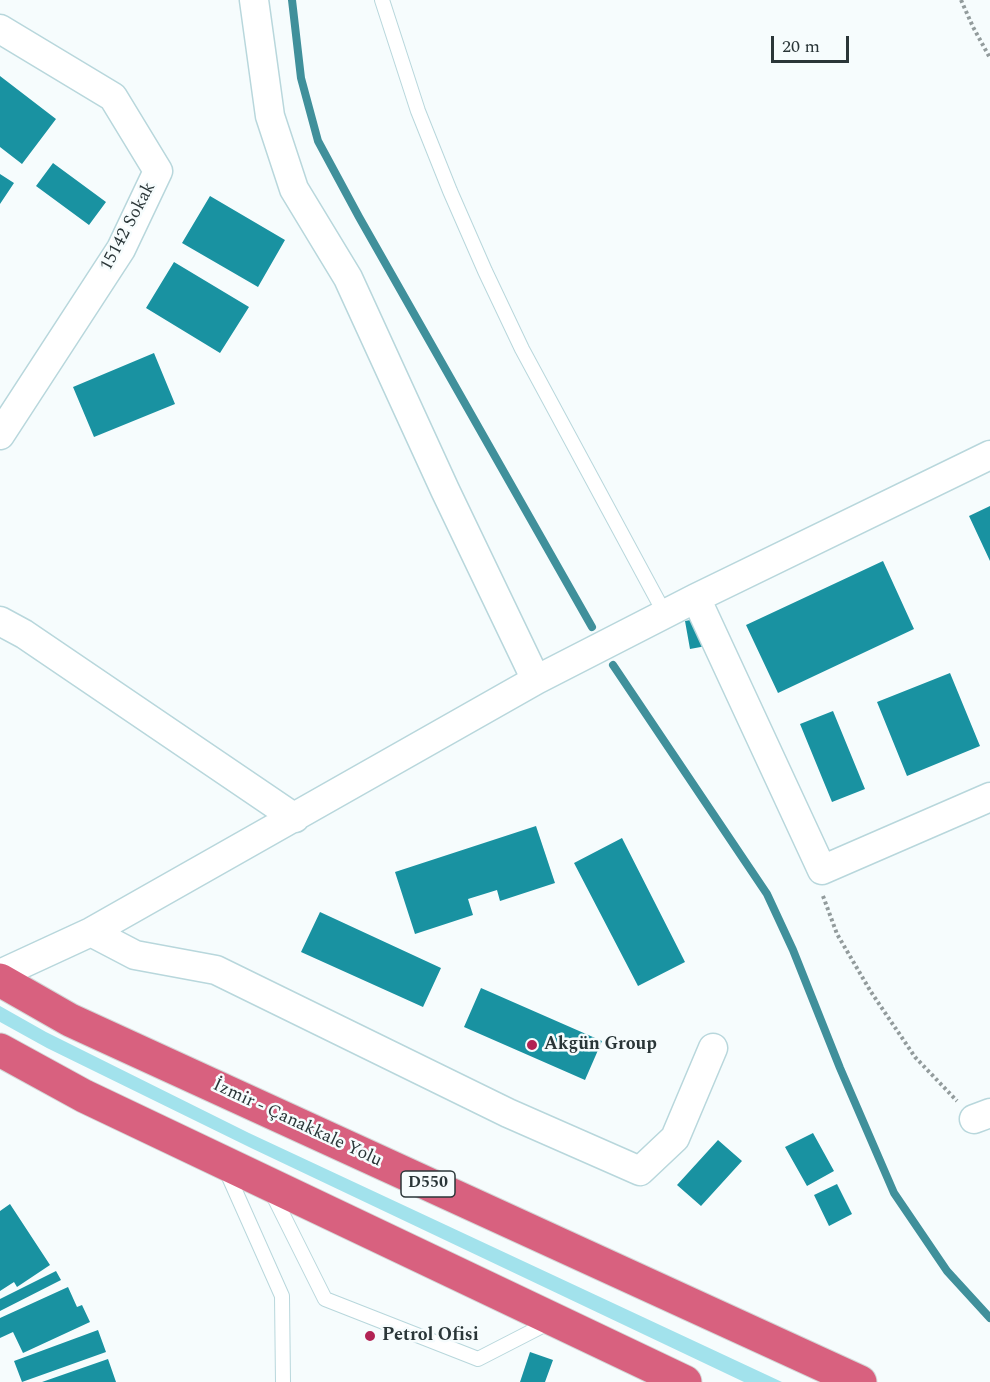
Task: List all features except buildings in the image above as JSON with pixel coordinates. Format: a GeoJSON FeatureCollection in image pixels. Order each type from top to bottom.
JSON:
{"type":"FeatureCollection","features":[{"type":"Feature","properties":{"kind":"highway","name":"İzmir - Çanakkale Yolu"},"geometry":{"type":"LineString","coordinates":[[0,980],[70,1020],[860,1382]]}},
{"type":"Feature","properties":{"kind":"highway"},"geometry":{"type":"LineString","coordinates":[[0,1050],[84,1096],[555,1320],[671,1379]]}},
{"type":"Feature","properties":{"kind":"street"},"geometry":{"type":"LineString","coordinates":[[254,0],[270,116],[294,189],[348,278],[445,490],[536,680]]}},
{"type":"Feature","properties":{"kind":"street","name":"15142 Sokak"},"geometry":{"type":"LineString","coordinates":[[0,29],[113,97],[158,171],[121,249],[0,435]]}},
{"type":"Feature","properties":{"kind":"street"},"geometry":{"type":"LineString","coordinates":[[0,974],[92,932],[536,680],[696,598],[990,454]]}},
{"type":"Feature","properties":{"kind":"street"},"geometry":{"type":"LineString","coordinates":[[696,598],[822,870],[990,797]]}},
{"type":"Feature","properties":{"kind":"street"},"geometry":{"type":"LineString","coordinates":[[0,621],[24,634],[295,818]]}},
{"type":"Feature","properties":{"kind":"street"},"geometry":{"type":"LineString","coordinates":[[92,932],[135,955],[216,970],[508,1113],[639,1171],[675,1138],[713,1048]]}},
{"type":"Feature","properties":{"kind":"lane"},"geometry":{"type":"LineString","coordinates":[[382,0],[418,111],[485,271],[522,349],[665,614]]}},
{"type":"Feature","properties":{"kind":"lane"},"geometry":{"type":"LineString","coordinates":[[221,1161],[282,1296],[283,1382]]}},
{"type":"Feature","properties":{"kind":"lane"},"geometry":{"type":"LineString","coordinates":[[267,1183],[325,1299],[478,1359],[555,1320]]}},
{"type":"Feature","properties":{"kind":"path"},"geometry":{"type":"LineString","coordinates":[[961,0],[990,57]]}},
{"type":"Feature","properties":{"kind":"path"},"geometry":{"type":"LineString","coordinates":[[822,870],[824,899],[837,934],[871,992],[915,1057],[982,1116]]}},
{"type":"Feature","properties":{"kind":"shaded area"},"geometry":{"type":"Polygon","coordinates":[[[0,1006],[46,1032],[249,1133],[782,1382],[744,1382],[251,1148],[47,1048],[0,1022],[0,1006]]]}},
{"type":"Feature","properties":{"kind":"waterway"},"geometry":{"type":"LineString","coordinates":[[292,0],[301,78],[318,141],[592,627]]}},
{"type":"Feature","properties":{"kind":"waterway"},"geometry":{"type":"LineString","coordinates":[[613,665],[767,894],[793,950],[840,1068],[894,1193],[947,1271],[990,1318]]}},
{"type":"Feature","properties":{"kind":"place","name":"Akgün Group"},"geometry":{"type":"Point","coordinates":[532,1045]}},
{"type":"Feature","properties":{"kind":"place","name":"Petrol Ofisi"},"geometry":{"type":"Point","coordinates":[370,1336]}}]}
